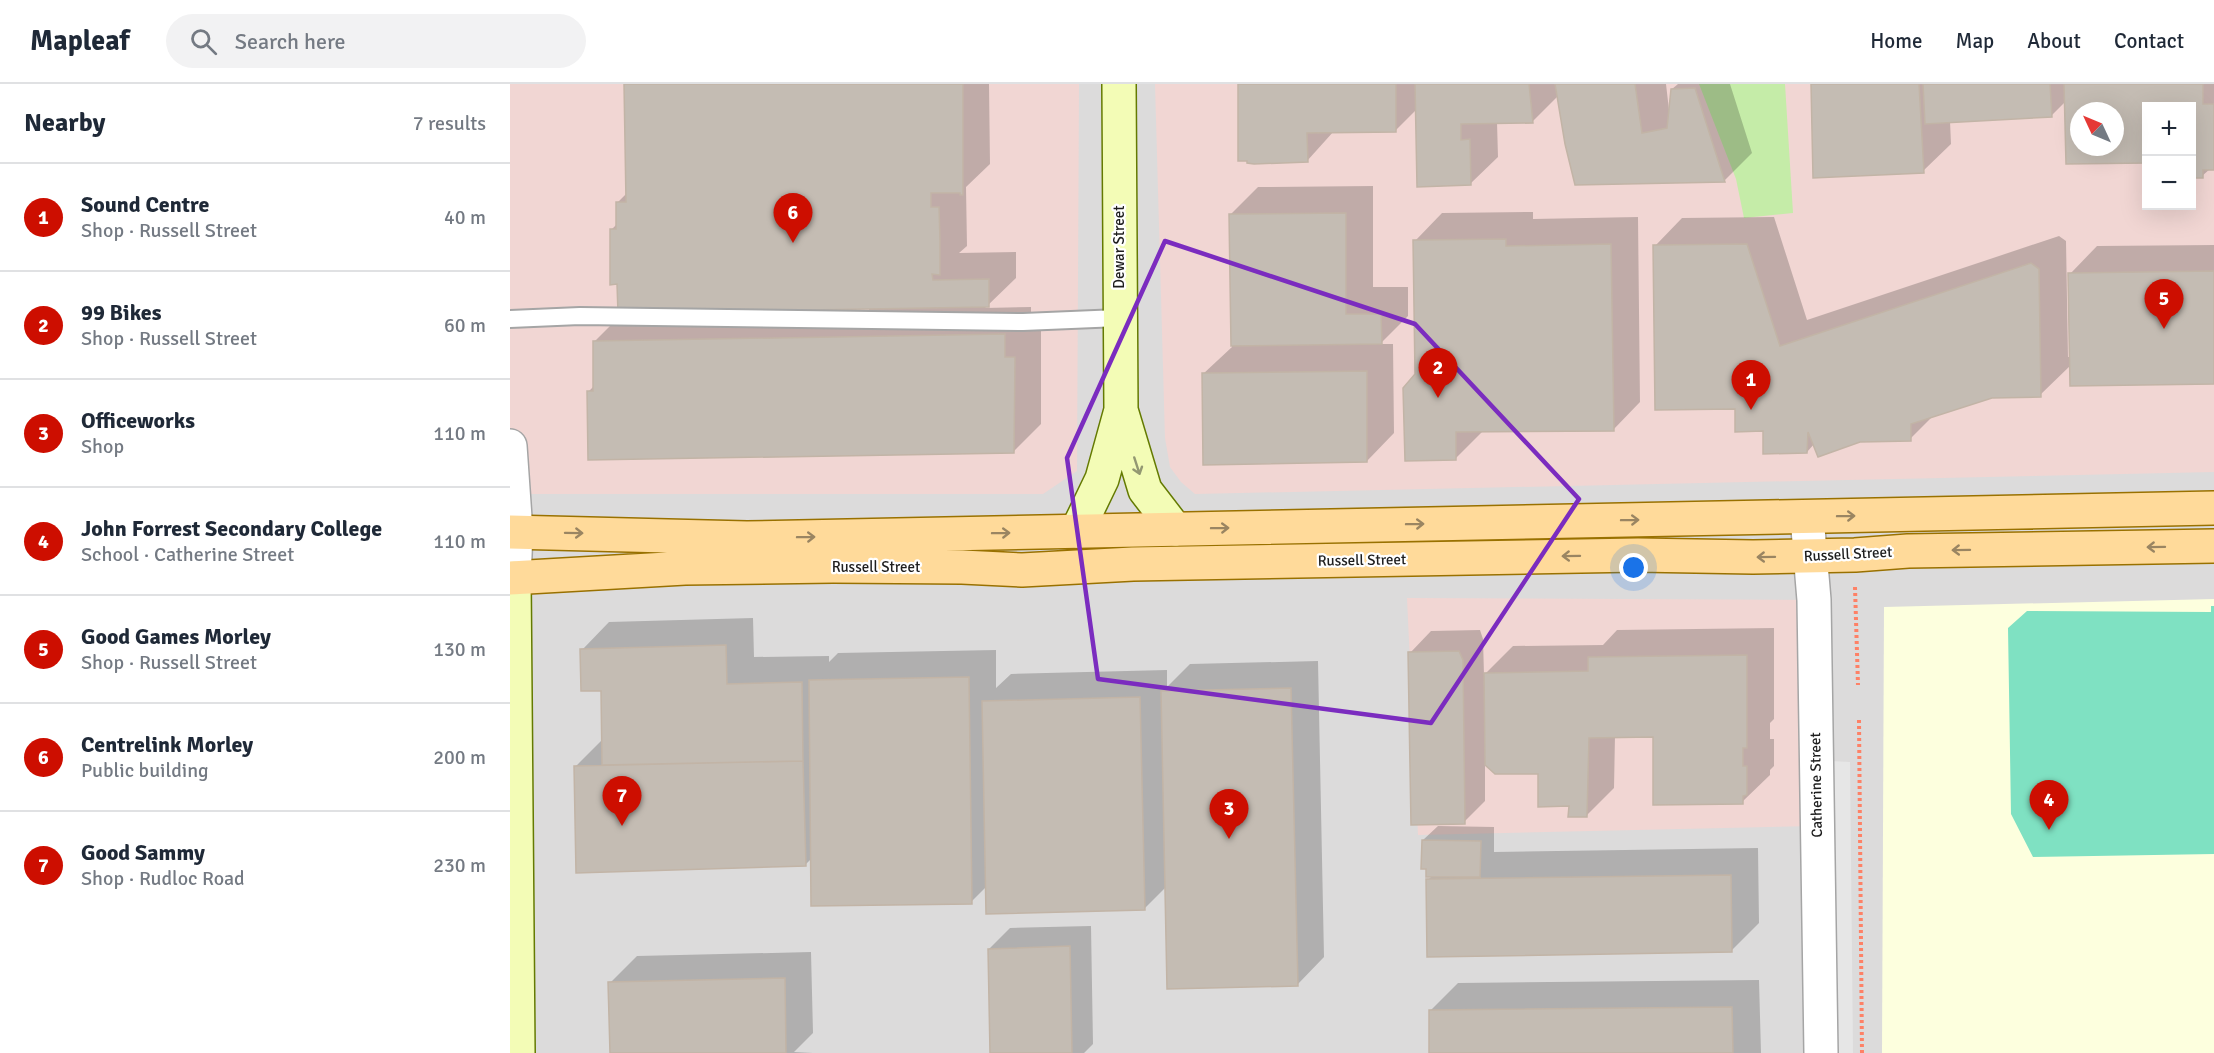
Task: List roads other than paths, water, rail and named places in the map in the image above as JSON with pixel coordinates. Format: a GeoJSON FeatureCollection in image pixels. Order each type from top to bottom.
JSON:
{"type":"FeatureCollection","features":[{"type":"Feature","properties":{"kind":"main road","name":"Russell Street"},"geometry":{"type":"LineString","coordinates":[[513,532],[747,538],[2214,507]]}},
{"type":"Feature","properties":{"kind":"main road"},"geometry":{"type":"LineString","coordinates":[[1133,530],[1133,564]]}},
{"type":"Feature","properties":{"kind":"main road","name":"Russell Street"},"geometry":{"type":"LineString","coordinates":[[512,578],[685,568],[833,566],[1022,570],[1133,564],[1638,555],[1753,558],[1908,551],[2214,546]]}},
{"type":"Feature","properties":{"kind":"street","name":"Dewar Street"},"geometry":{"type":"LineString","coordinates":[[1119,84],[1121,410],[1145,490],[1175,529]]}},
{"type":"Feature","properties":{"kind":"street","name":"Dewar Street"},"geometry":{"type":"LineString","coordinates":[[1077,531],[1102,478],[1121,410]]}},
{"type":"Feature","properties":{"kind":"street"},"geometry":{"type":"LineString","coordinates":[[510,446],[513,532],[518,1053]]}},
{"type":"Feature","properties":{"kind":"street","name":"Catherine Street"},"geometry":{"type":"LineString","coordinates":[[1807,517],[1814,600],[1821,1053]]}},
{"type":"Feature","properties":{"kind":"lane"},"geometry":{"type":"LineString","coordinates":[[510,319],[580,316],[1023,322],[1119,318]]}},
{"type":"Feature","properties":{"kind":"place","name":"Centrelink Morley"},"geometry":{"type":"Point","coordinates":[793,243]}},
{"type":"Feature","properties":{"kind":"place","name":"Good Games Morley"},"geometry":{"type":"Point","coordinates":[2164,329]}},
{"type":"Feature","properties":{"kind":"place","name":"99 Bikes"},"geometry":{"type":"Point","coordinates":[1438,398]}},
{"type":"Feature","properties":{"kind":"place","name":"Sound Centre"},"geometry":{"type":"Point","coordinates":[1751,410]}},
{"type":"Feature","properties":{"kind":"place","name":"Good Sammy"},"geometry":{"type":"Point","coordinates":[622,826]}},
{"type":"Feature","properties":{"kind":"place","name":"John Forrest Secondary College"},"geometry":{"type":"Point","coordinates":[2049,830]}},
{"type":"Feature","properties":{"kind":"place","name":"Officeworks"},"geometry":{"type":"Point","coordinates":[1229,839]}}]}
